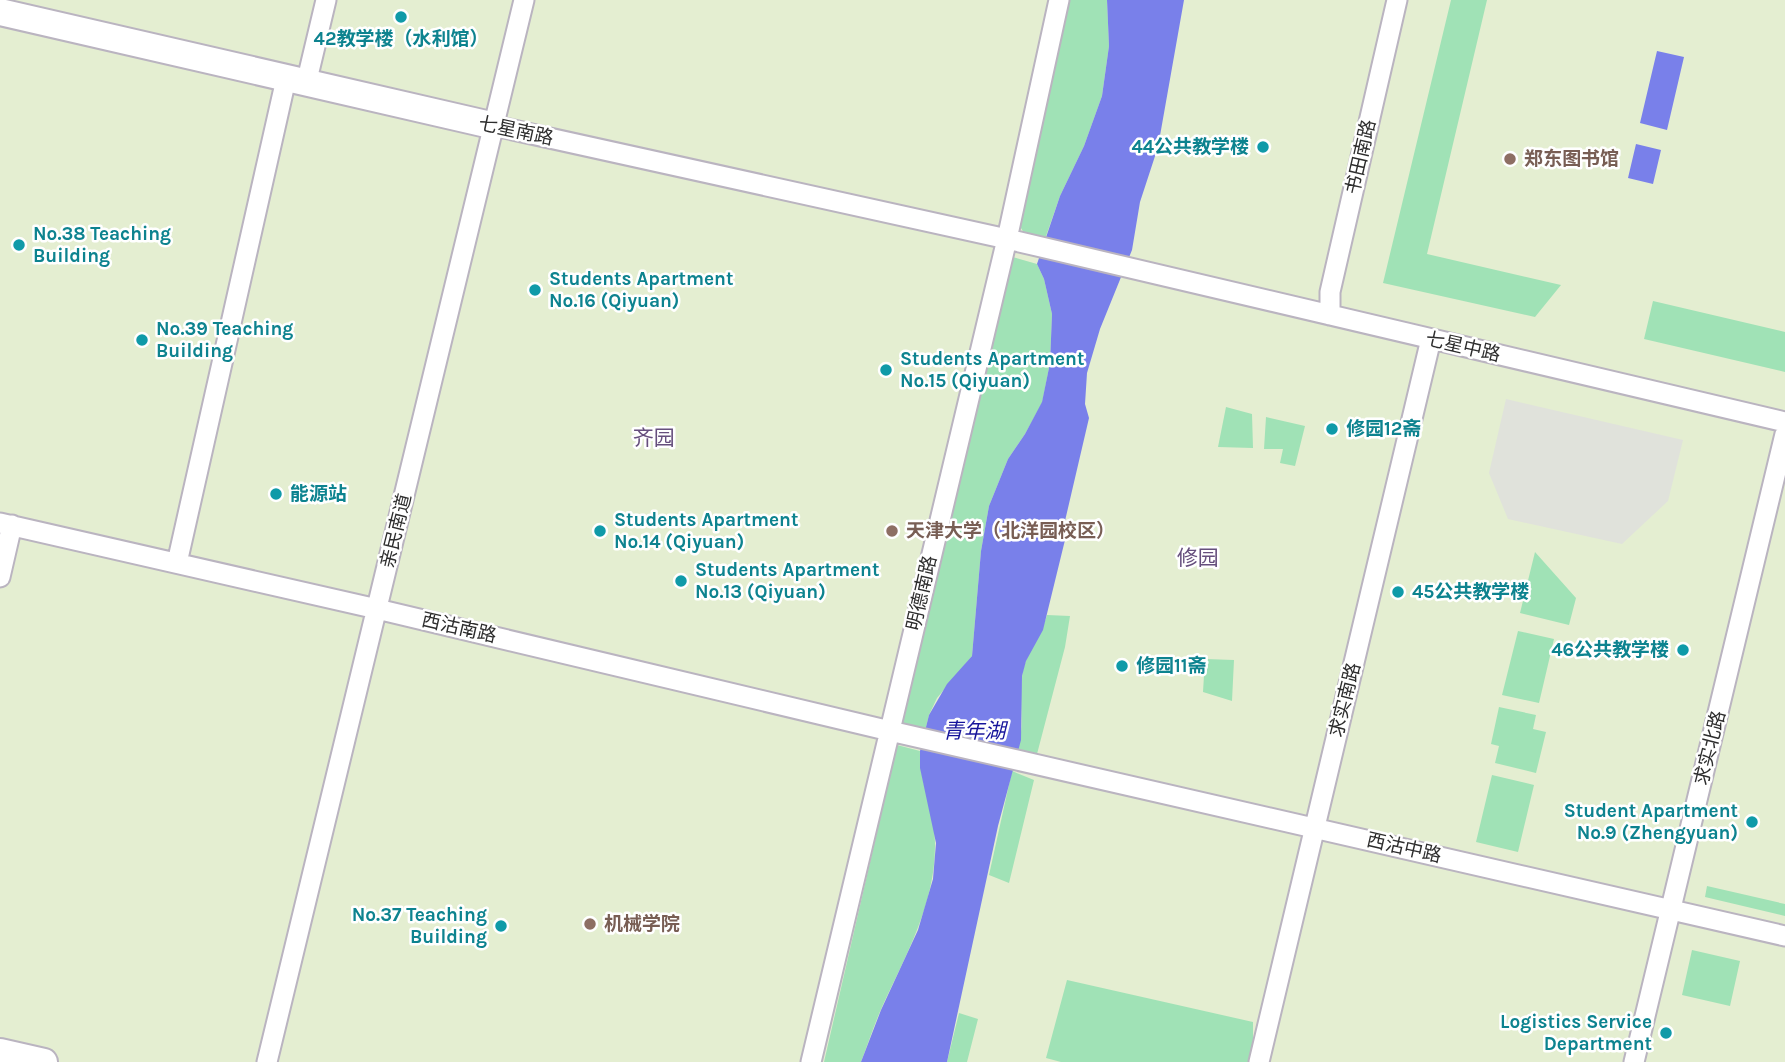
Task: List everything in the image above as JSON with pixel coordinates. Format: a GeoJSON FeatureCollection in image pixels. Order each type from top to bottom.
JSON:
{"type":"FeatureCollection","features":[{"type":"Feature","properties":{"kind":"street"},"geometry":{"type":"LineString","coordinates":[[177,563],[296,82],[326,0]]}},
{"type":"Feature","properties":{"kind":"street","name":"亲民南道"},"geometry":{"type":"LineString","coordinates":[[267,1062],[524,0]]}},
{"type":"Feature","properties":{"kind":"street","name":"明德南路"},"geometry":{"type":"LineString","coordinates":[[811,1062],[1007,239],[1059,0]]}},
{"type":"Feature","properties":{"kind":"street","name":"书田南路"},"geometry":{"type":"LineString","coordinates":[[1330,315],[1330,292],[1397,0]]}},
{"type":"Feature","properties":{"kind":"street","name":"七星南路"},"geometry":{"type":"LineString","coordinates":[[0,12],[296,82],[1007,239],[1140,271]]}},
{"type":"Feature","properties":{"kind":"street","name":"七星中路"},"geometry":{"type":"LineString","coordinates":[[1140,271],[1785,422]]}},
{"type":"Feature","properties":{"kind":"street","name":"求实南路"},"geometry":{"type":"LineString","coordinates":[[1259,1062],[1431,339]]}},
{"type":"Feature","properties":{"kind":"street","name":"求实北路"},"geometry":{"type":"LineString","coordinates":[[1634,1062],[1785,434]]}},
{"type":"Feature","properties":{"kind":"street"},"geometry":{"type":"LineString","coordinates":[[0,577],[6,524]]}},
{"type":"Feature","properties":{"kind":"street","name":"西沽南路"},"geometry":{"type":"LineString","coordinates":[[6,524],[1024,760]]}},
{"type":"Feature","properties":{"kind":"street","name":"西沽中路"},"geometry":{"type":"LineString","coordinates":[[1024,760],[1785,936]]}},
{"type":"Feature","properties":{"kind":"street"},"geometry":{"type":"LineString","coordinates":[[0,1052],[44,1062]]}},
{"type":"Feature","properties":{"kind":"shaded area","name":"天津大学（北洋园校区）"},"geometry":{"type":"Polygon","coordinates":[[[0,0],[1785,0],[1785,1062],[0,1062],[0,0]]]}},
{"type":"Feature","properties":{"kind":"shaded area"},"geometry":{"type":"Polygon","coordinates":[[[1506,399],[1683,440],[1668,501],[1622,544],[1508,519],[1489,473],[1506,399]]]}},
{"type":"Feature","properties":{"kind":"green space"},"geometry":{"type":"Polygon","coordinates":[[[1069,0],[1107,0],[1109,46],[1102,96],[1045,239],[1024,233],[1018,223],[1069,0]]]}},
{"type":"Feature","properties":{"kind":"green space"},"geometry":{"type":"Polygon","coordinates":[[[1451,0],[1487,0],[1427,254],[1561,285],[1535,317],[1383,283],[1451,0]]]}},
{"type":"Feature","properties":{"kind":"green space"},"geometry":{"type":"Polygon","coordinates":[[[1009,256],[1037,264],[1044,279],[1052,314],[1050,363],[1042,403],[1008,459],[989,506],[981,551],[972,656],[937,698],[925,731],[899,726],[1009,256]]]}},
{"type":"Feature","properties":{"kind":"green space"},"geometry":{"type":"Polygon","coordinates":[[[1653,301],[1785,332],[1785,372],[1644,339],[1653,301]]]}},
{"type":"Feature","properties":{"kind":"green space"},"geometry":{"type":"Polygon","coordinates":[[[1226,407],[1252,414],[1253,448],[1218,447],[1226,407]]]}},
{"type":"Feature","properties":{"kind":"green space"},"geometry":{"type":"Polygon","coordinates":[[[1266,417],[1305,426],[1295,466],[1280,463],[1283,449],[1264,449],[1266,417]]]}},
{"type":"Feature","properties":{"kind":"green space"},"geometry":{"type":"Polygon","coordinates":[[[1535,552],[1576,598],[1569,625],[1520,613],[1535,552]]]}},
{"type":"Feature","properties":{"kind":"green space"},"geometry":{"type":"Polygon","coordinates":[[[1047,615],[1070,616],[1065,647],[1037,754],[1018,749],[1021,731],[1021,686],[1023,669],[1047,615]]]}},
{"type":"Feature","properties":{"kind":"green space"},"geometry":{"type":"Polygon","coordinates":[[[1518,631],[1554,639],[1539,703],[1502,695],[1518,631]]]}},
{"type":"Feature","properties":{"kind":"green space"},"geometry":{"type":"Polygon","coordinates":[[[1205,659],[1234,660],[1232,701],[1203,692],[1205,659]]]}},
{"type":"Feature","properties":{"kind":"green space"},"geometry":{"type":"Polygon","coordinates":[[[1499,707],[1536,715],[1533,729],[1546,732],[1536,773],[1495,763],[1499,746],[1491,744],[1499,707]]]}},
{"type":"Feature","properties":{"kind":"green space"},"geometry":{"type":"Polygon","coordinates":[[[897,745],[920,751],[922,775],[935,834],[930,888],[925,909],[861,1062],[824,1062],[897,745]]]}},
{"type":"Feature","properties":{"kind":"green space"},"geometry":{"type":"Polygon","coordinates":[[[1012,771],[1034,780],[1009,883],[989,875],[1012,771]]]}},
{"type":"Feature","properties":{"kind":"green space"},"geometry":{"type":"Polygon","coordinates":[[[1492,775],[1534,785],[1518,852],[1476,842],[1492,775]]]}},
{"type":"Feature","properties":{"kind":"green space"},"geometry":{"type":"Polygon","coordinates":[[[1707,886],[1785,904],[1785,916],[1705,897],[1707,886]]]}},
{"type":"Feature","properties":{"kind":"green space"},"geometry":{"type":"Polygon","coordinates":[[[1692,950],[1740,961],[1730,1006],[1682,995],[1692,950]]]}},
{"type":"Feature","properties":{"kind":"green space"},"geometry":{"type":"Polygon","coordinates":[[[1067,980],[1253,1022],[1253,1062],[1061,1062],[1046,1058],[1067,980]]]}},
{"type":"Feature","properties":{"kind":"green space"},"geometry":{"type":"Polygon","coordinates":[[[959,1013],[978,1019],[967,1062],[947,1062],[959,1013]]]}},
{"type":"Feature","properties":{"kind":"water","name":"青年湖"},"geometry":{"type":"Polygon","coordinates":[[[1107,0],[1184,0],[1158,147],[1140,202],[1132,250],[1100,329],[1087,373],[1085,404],[1089,418],[1061,538],[1065,540],[1043,630],[1026,661],[1022,676],[1021,740],[998,826],[947,1062],[861,1062],[881,1010],[918,930],[933,879],[936,843],[920,768],[920,751],[929,715],[947,684],[972,656],[981,551],[989,506],[1008,459],[1042,402],[1050,363],[1052,314],[1044,279],[1037,264],[1060,196],[1084,146],[1102,96],[1109,46],[1107,0]]]}},
{"type":"Feature","properties":{"kind":"water"},"geometry":{"type":"Polygon","coordinates":[[[1657,51],[1684,57],[1667,130],[1640,123],[1657,51]]]}},
{"type":"Feature","properties":{"kind":"water"},"geometry":{"type":"Polygon","coordinates":[[[1636,144],[1661,150],[1653,184],[1628,178],[1636,144]]]}},
{"type":"Feature","properties":{"kind":"place","name":"42教学楼（水利馆）"},"geometry":{"type":"Point","coordinates":[401,17]}},
{"type":"Feature","properties":{"kind":"place","name":"44公共教学楼"},"geometry":{"type":"Point","coordinates":[1263,147]}},
{"type":"Feature","properties":{"kind":"place","name":"郑东图书馆"},"geometry":{"type":"Point","coordinates":[1510,159]}},
{"type":"Feature","properties":{"kind":"place","name":"No.38 Teaching Building"},"geometry":{"type":"Point","coordinates":[19,245]}},
{"type":"Feature","properties":{"kind":"place","name":"Students Apartment No.16 (Qiyuan)"},"geometry":{"type":"Point","coordinates":[535,290]}},
{"type":"Feature","properties":{"kind":"place","name":"No.39 Teaching Building"},"geometry":{"type":"Point","coordinates":[142,340]}},
{"type":"Feature","properties":{"kind":"place","name":"Students Apartment No.15 (Qiyuan)"},"geometry":{"type":"Point","coordinates":[886,370]}},
{"type":"Feature","properties":{"kind":"place","name":"修园12斋"},"geometry":{"type":"Point","coordinates":[1332,429]}},
{"type":"Feature","properties":{"kind":"place","name":"能源站"},"geometry":{"type":"Point","coordinates":[276,494]}},
{"type":"Feature","properties":{"kind":"place","name":"Students Apartment No.14 (Qiyuan)"},"geometry":{"type":"Point","coordinates":[600,531]}},
{"type":"Feature","properties":{"kind":"place","name":"天津大学（北洋园校区）"},"geometry":{"type":"Point","coordinates":[892,531]}},
{"type":"Feature","properties":{"kind":"place","name":"Students Apartment No.13 (Qiyuan)"},"geometry":{"type":"Point","coordinates":[681,581]}},
{"type":"Feature","properties":{"kind":"place","name":"45公共教学楼"},"geometry":{"type":"Point","coordinates":[1398,592]}},
{"type":"Feature","properties":{"kind":"place","name":"46公共教学楼"},"geometry":{"type":"Point","coordinates":[1683,650]}},
{"type":"Feature","properties":{"kind":"place","name":"修园11斋"},"geometry":{"type":"Point","coordinates":[1122,666]}},
{"type":"Feature","properties":{"kind":"place","name":"Student Apartment No.9 (Zhengyuan)"},"geometry":{"type":"Point","coordinates":[1752,822]}},
{"type":"Feature","properties":{"kind":"place","name":"机械学院"},"geometry":{"type":"Point","coordinates":[590,924]}},
{"type":"Feature","properties":{"kind":"place","name":"No.37 Teaching Building"},"geometry":{"type":"Point","coordinates":[501,926]}},
{"type":"Feature","properties":{"kind":"place","name":"Logistics Service Department"},"geometry":{"type":"Point","coordinates":[1666,1033]}},
{"type":"Feature","properties":{"kind":"district","name":"齐园"},"geometry":{"type":"Point","coordinates":[654,438]}},
{"type":"Feature","properties":{"kind":"district","name":"修园"},"geometry":{"type":"Point","coordinates":[1198,558]}}]}
